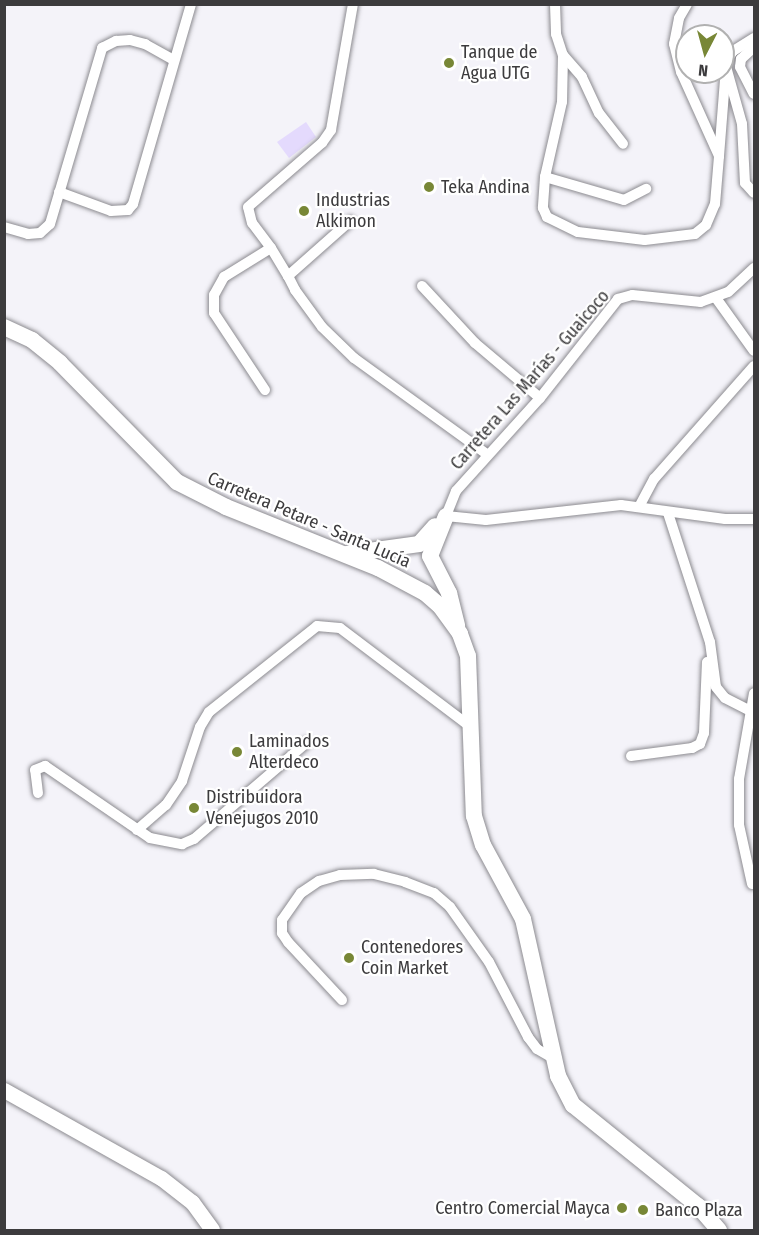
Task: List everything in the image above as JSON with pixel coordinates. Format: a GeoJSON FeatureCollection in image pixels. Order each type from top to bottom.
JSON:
{"type":"FeatureCollection","features":[{"type":"Feature","properties":{"kind":"main road","name":"Carretera Petare - Santa Lucía"},"geometry":{"type":"LineString","coordinates":[[4,327],[32,340],[60,363],[177,482],[226,507],[345,554],[425,593],[457,630],[469,664],[474,816],[483,845],[523,918],[558,1076],[573,1105],[698,1206],[719,1230]]}},
{"type":"Feature","properties":{"kind":"main road"},"geometry":{"type":"LineString","coordinates":[[345,554],[419,544],[447,516]]}},
{"type":"Feature","properties":{"kind":"main road"},"geometry":{"type":"LineString","coordinates":[[447,516],[430,555],[449,593],[457,630]]}},
{"type":"Feature","properties":{"kind":"main road"},"geometry":{"type":"LineString","coordinates":[[4,1090],[169,1184],[201,1212],[212,1230]]}},
{"type":"Feature","properties":{"kind":"street"},"geometry":{"type":"LineString","coordinates":[[59,192],[111,211],[128,210],[133,204],[172,59],[191,4]]}},
{"type":"Feature","properties":{"kind":"street"},"geometry":{"type":"LineString","coordinates":[[353,4],[331,130],[322,143],[248,207],[252,223],[272,248],[322,327],[354,358],[488,455]]}},
{"type":"Feature","properties":{"kind":"street"},"geometry":{"type":"LineString","coordinates":[[555,4],[556,34],[563,56],[561,102],[545,177],[543,208],[557,223],[608,238],[680,238],[695,234],[706,225],[715,204],[724,129],[725,84]]}},
{"type":"Feature","properties":{"kind":"street"},"geometry":{"type":"LineString","coordinates":[[687,4],[679,18],[674,44],[681,72],[719,156]]}},
{"type":"Feature","properties":{"kind":"street"},"geometry":{"type":"LineString","coordinates":[[735,50],[754,38]]}},
{"type":"Feature","properties":{"kind":"street"},"geometry":{"type":"LineString","coordinates":[[4,227],[28,234],[46,229],[102,48],[116,41],[130,40],[145,44],[172,59]]}},
{"type":"Feature","properties":{"kind":"street"},"geometry":{"type":"LineString","coordinates":[[754,47],[741,59],[740,67],[754,94]]}},
{"type":"Feature","properties":{"kind":"street"},"geometry":{"type":"LineString","coordinates":[[563,56],[582,77],[599,113],[624,144]]}},
{"type":"Feature","properties":{"kind":"street"},"geometry":{"type":"LineString","coordinates":[[730,84],[742,124],[745,183],[754,193]]}},
{"type":"Feature","properties":{"kind":"street"},"geometry":{"type":"LineString","coordinates":[[545,177],[624,200],[646,189]]}},
{"type":"Feature","properties":{"kind":"street"},"geometry":{"type":"LineString","coordinates":[[288,276],[350,221]]}},
{"type":"Feature","properties":{"kind":"street"},"geometry":{"type":"LineString","coordinates":[[265,390],[212,306],[224,277],[272,248]]}},
{"type":"Feature","properties":{"kind":"street","name":"Carretera Las Marías - Guaicoco"},"geometry":{"type":"LineString","coordinates":[[447,516],[456,491],[540,398],[618,299],[632,296],[685,303],[716,298],[754,268]]}},
{"type":"Feature","properties":{"kind":"street"},"geometry":{"type":"LineString","coordinates":[[422,286],[475,343],[540,398]]}},
{"type":"Feature","properties":{"kind":"street"},"geometry":{"type":"LineString","coordinates":[[716,298],[754,351]]}},
{"type":"Feature","properties":{"kind":"street"},"geometry":{"type":"LineString","coordinates":[[640,505],[654,479],[754,366]]}},
{"type":"Feature","properties":{"kind":"street"},"geometry":{"type":"LineString","coordinates":[[447,516],[486,520],[640,505],[668,513],[754,519]]}},
{"type":"Feature","properties":{"kind":"street"},"geometry":{"type":"LineString","coordinates":[[668,513],[708,638],[716,687],[725,698],[749,710]]}},
{"type":"Feature","properties":{"kind":"street"},"geometry":{"type":"LineString","coordinates":[[137,830],[154,817],[182,781],[200,727],[209,712],[317,626],[340,628],[471,728]]}},
{"type":"Feature","properties":{"kind":"street"},"geometry":{"type":"LineString","coordinates":[[631,756],[692,748],[700,744],[704,733],[708,638]]}},
{"type":"Feature","properties":{"kind":"street"},"geometry":{"type":"LineString","coordinates":[[752,884],[739,825],[739,779],[749,710],[754,693]]}},
{"type":"Feature","properties":{"kind":"street"},"geometry":{"type":"LineString","coordinates":[[38,793],[34,770],[45,766],[137,830],[167,843],[194,839],[306,743]]}},
{"type":"Feature","properties":{"kind":"street"},"geometry":{"type":"LineString","coordinates":[[342,1000],[288,942],[282,933],[282,920],[301,893],[319,881],[340,875],[374,874],[405,882],[434,893],[450,906],[484,955],[528,1037],[537,1049],[554,1059]]}},
{"type":"Feature","properties":{"kind":"shaded area"},"geometry":{"type":"Polygon","coordinates":[[[306,122],[316,137],[289,158],[277,142],[306,122]]]}},
{"type":"Feature","properties":{"kind":"place","name":"Tanque de Agua UTG"},"geometry":{"type":"Point","coordinates":[449,63]}},
{"type":"Feature","properties":{"kind":"place","name":"Teka Andina"},"geometry":{"type":"Point","coordinates":[429,187]}},
{"type":"Feature","properties":{"kind":"place","name":"Industrias Alkimon"},"geometry":{"type":"Point","coordinates":[304,211]}},
{"type":"Feature","properties":{"kind":"place","name":"Laminados Alterdeco"},"geometry":{"type":"Point","coordinates":[237,752]}},
{"type":"Feature","properties":{"kind":"place","name":"Distribuidora Venejugos 2010"},"geometry":{"type":"Point","coordinates":[194,808]}},
{"type":"Feature","properties":{"kind":"place","name":"Contenedores Coin Market"},"geometry":{"type":"Point","coordinates":[349,958]}},
{"type":"Feature","properties":{"kind":"place","name":"Centro Comercial Mayca"},"geometry":{"type":"Point","coordinates":[622,1208]}},
{"type":"Feature","properties":{"kind":"place","name":"Banco Plaza"},"geometry":{"type":"Point","coordinates":[643,1210]}}]}
